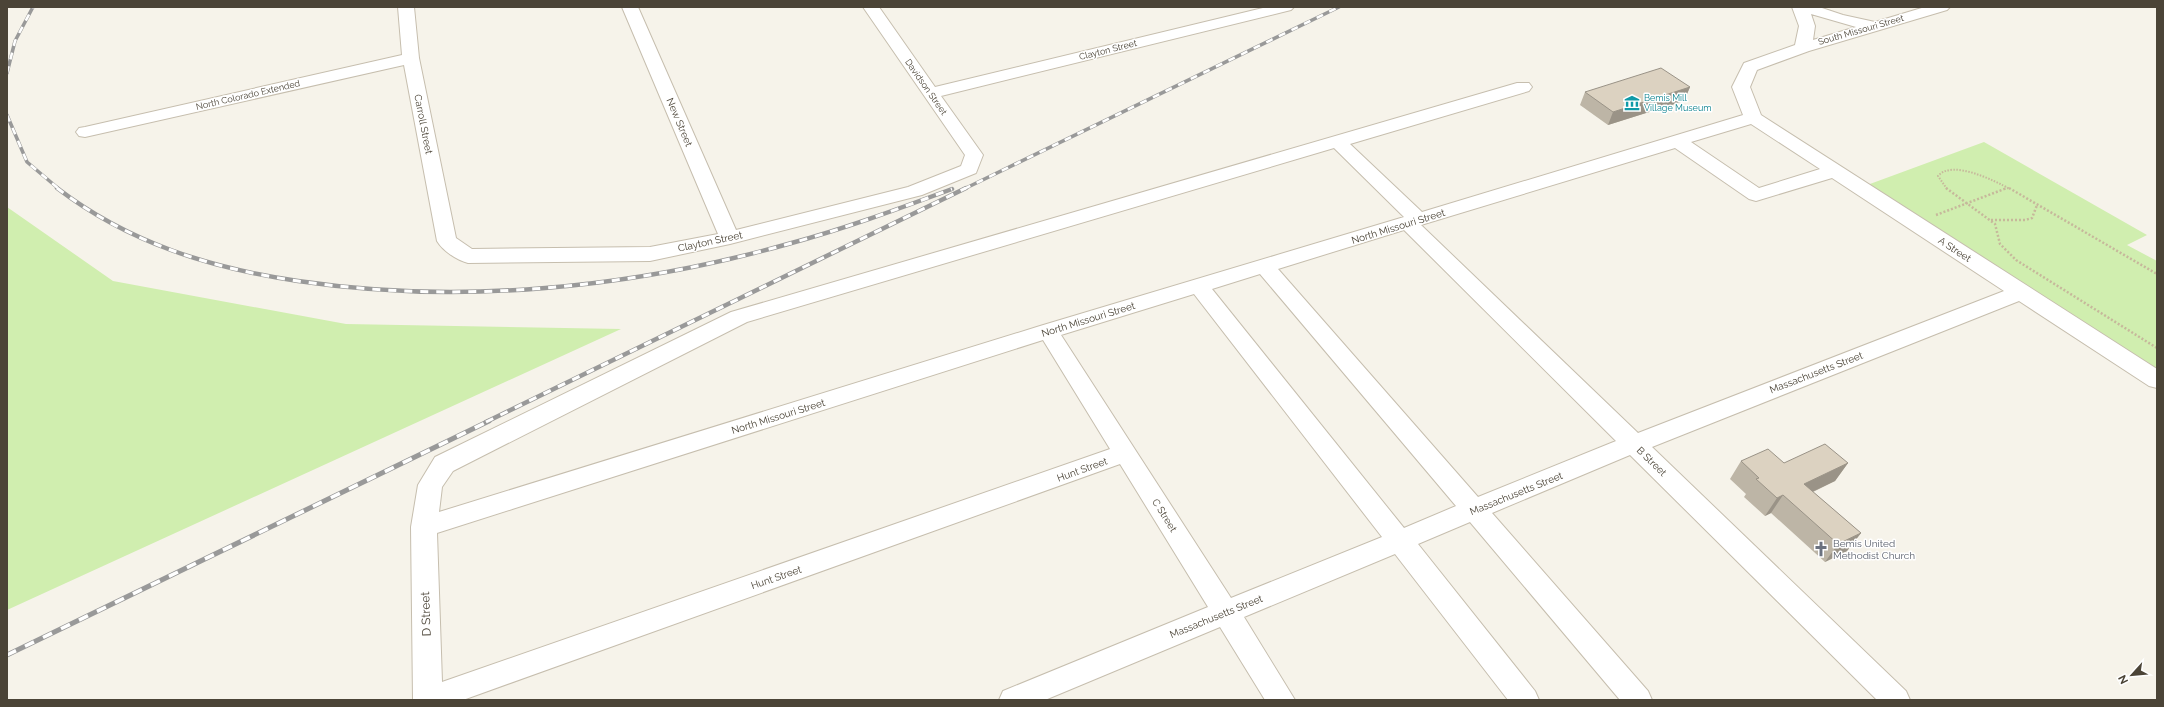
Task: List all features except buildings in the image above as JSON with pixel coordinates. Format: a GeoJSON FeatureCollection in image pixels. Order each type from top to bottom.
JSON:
{"type":"FeatureCollection","features":[{"type":"Feature","properties":{"kind":"street","name":"Carroll Street"},"geometry":{"type":"LineString","coordinates":[[406,7],[411,58],[447,241]]}},
{"type":"Feature","properties":{"kind":"street","name":"New Street"},"geometry":{"type":"LineString","coordinates":[[630,7],[730,238]]}},
{"type":"Feature","properties":{"kind":"street","name":"Davidson Street"},"geometry":{"type":"LineString","coordinates":[[871,7],[974,155],[969,169]]}},
{"type":"Feature","properties":{"kind":"street","name":"Clayton Street"},"geometry":{"type":"LineString","coordinates":[[930,93],[1286,7]]}},
{"type":"Feature","properties":{"kind":"street"},"geometry":{"type":"LineString","coordinates":[[1800,7],[1807,26],[1803,48]]}},
{"type":"Feature","properties":{"kind":"street"},"geometry":{"type":"LineString","coordinates":[[1804,7],[1839,19],[1875,26]]}},
{"type":"Feature","properties":{"kind":"street","name":"South Missouri Street"},"geometry":{"type":"LineString","coordinates":[[1754,118],[1741,87],[1750,67],[1803,48],[1942,7]]}},
{"type":"Feature","properties":{"kind":"street","name":"North Colorado Extended"},"geometry":{"type":"LineString","coordinates":[[86,132],[411,58]]}},
{"type":"Feature","properties":{"kind":"street","name":"D Street"},"geometry":{"type":"LineString","coordinates":[[428,700],[424,528],[430,485],[444,464],[739,316],[1524,87]]}},
{"type":"Feature","properties":{"kind":"street","name":"North Missouri Street"},"geometry":{"type":"LineString","coordinates":[[424,528],[1048,331],[1754,118]]}},
{"type":"Feature","properties":{"kind":"street","name":"A Street"},"geometry":{"type":"LineString","coordinates":[[1754,118],[2157,380]]}},
{"type":"Feature","properties":{"kind":"street"},"geometry":{"type":"LineString","coordinates":[[1677,141],[1756,195],[1834,171]]}},
{"type":"Feature","properties":{"kind":"street","name":"B Street"},"geometry":{"type":"LineString","coordinates":[[1338,142],[1413,221],[1634,444],[1896,700]]}},
{"type":"Feature","properties":{"kind":"street","name":"Clayton Street"},"geometry":{"type":"LineString","coordinates":[[447,241],[468,256],[650,254],[730,238],[915,191],[969,169]]}},
{"type":"Feature","properties":{"kind":"street"},"geometry":{"type":"LineString","coordinates":[[1264,266],[1638,700]]}},
{"type":"Feature","properties":{"kind":"street"},"geometry":{"type":"LineString","coordinates":[[1199,286],[1525,700]]}},
{"type":"Feature","properties":{"kind":"street","name":"Massachusetts Street"},"geometry":{"type":"LineString","coordinates":[[1012,700],[1634,444],[2021,292]]}},
{"type":"Feature","properties":{"kind":"street","name":"C Street"},"geometry":{"type":"LineString","coordinates":[[1048,331],[1281,700]]}},
{"type":"Feature","properties":{"kind":"street","name":"Hunt Street"},"geometry":{"type":"LineString","coordinates":[[428,700],[1125,453]]}},
{"type":"Feature","properties":{"kind":"path"},"geometry":{"type":"LineString","coordinates":[[2157,274],[1989,177],[1951,169],[1942,171],[1938,176],[1939,181],[1944,187],[1982,211],[1992,220],[1995,224],[2000,244],[2016,260],[2157,348]]}},
{"type":"Feature","properties":{"kind":"path"},"geometry":{"type":"LineString","coordinates":[[1932,216],[2008,188]]}},
{"type":"Feature","properties":{"kind":"path"},"geometry":{"type":"LineString","coordinates":[[1992,220],[2025,220],[2032,218],[2038,205]]}},
{"type":"Feature","properties":{"kind":"green space"},"geometry":{"type":"Polygon","coordinates":[[[1984,142],[2147,235],[2127,245],[2157,261],[2157,380],[1859,188],[1984,142]]]}},
{"type":"Feature","properties":{"kind":"green space"},"geometry":{"type":"Polygon","coordinates":[[[7,207],[113,281],[346,324],[621,329],[7,610],[7,207]]]}},
{"type":"Feature","properties":{"kind":"railway"},"geometry":{"type":"LineString","coordinates":[[7,73],[15,41],[33,7]]}},
{"type":"Feature","properties":{"kind":"railway"},"geometry":{"type":"LineString","coordinates":[[964,189],[1339,7]]}},
{"type":"Feature","properties":{"kind":"railway"},"geometry":{"type":"LineString","coordinates":[[7,115],[27,162],[59,189]]}},
{"type":"Feature","properties":{"kind":"railway"},"geometry":{"type":"LineString","coordinates":[[57,188],[84,207],[113,224],[142,238],[172,250],[233,269],[298,281],[359,288],[421,292],[545,288],[668,272],[729,259],[830,232],[952,189]]}},
{"type":"Feature","properties":{"kind":"railway"},"geometry":{"type":"LineString","coordinates":[[486,422],[966,188]]}},
{"type":"Feature","properties":{"kind":"railway"},"geometry":{"type":"LineString","coordinates":[[7,655],[489,421]]}},
{"type":"Feature","properties":{"kind":"place","name":"Bemis Mill Village Museum"},"geometry":{"type":"Point","coordinates":[1632,103]}},
{"type":"Feature","properties":{"kind":"place","name":"Bemis United Methodist Church"},"geometry":{"type":"Point","coordinates":[1821,549]}}]}
